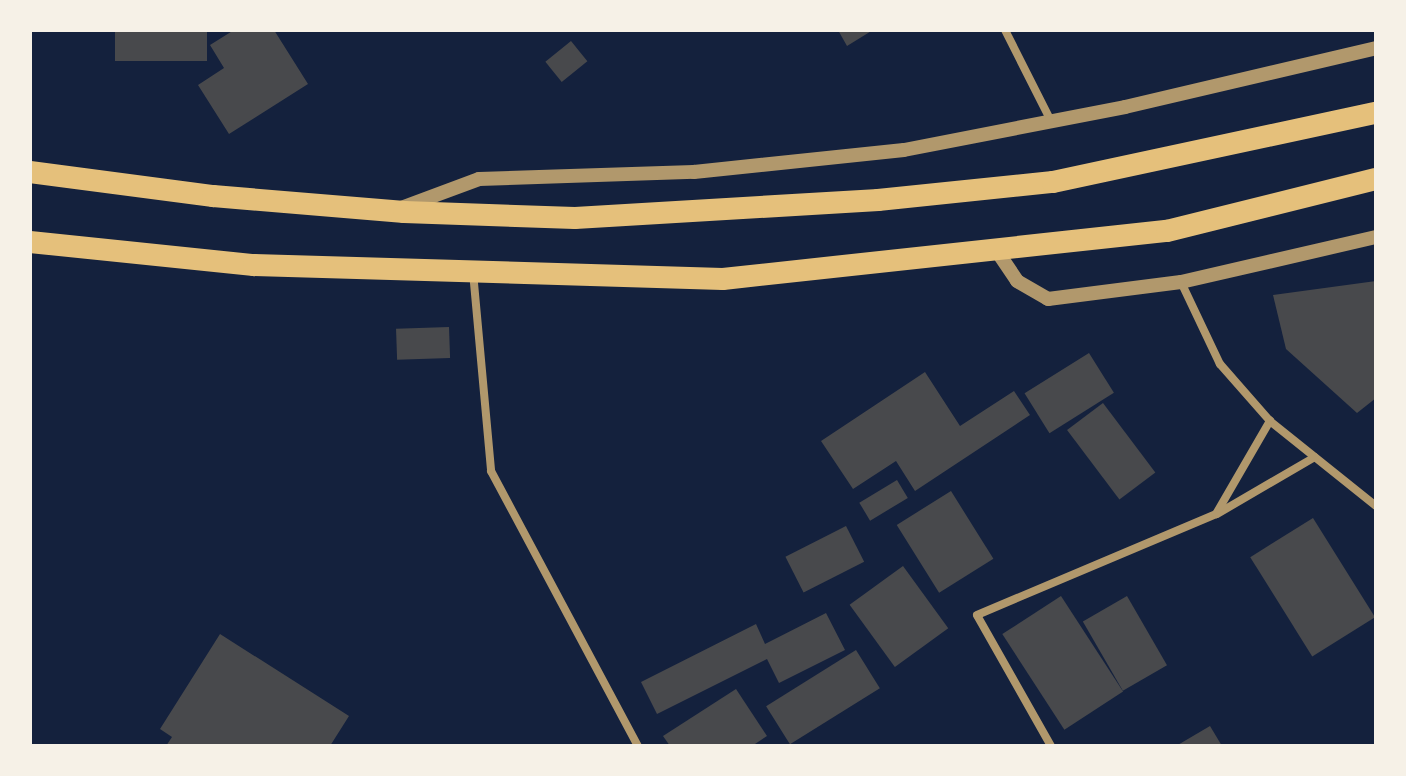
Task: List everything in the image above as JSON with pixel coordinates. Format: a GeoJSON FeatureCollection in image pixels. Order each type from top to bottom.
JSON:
{"type":"FeatureCollection","features":[{"type":"Feature","properties":{"kind":"highway"},"geometry":{"type":"LineString","coordinates":[[30,172],[213,196],[393,211],[575,218],[878,200],[1053,182],[1376,113]]}},
{"type":"Feature","properties":{"kind":"highway"},"geometry":{"type":"LineString","coordinates":[[30,242],[254,265],[723,279],[1167,231],[1376,179]]}},
{"type":"Feature","properties":{"kind":"street"},"geometry":{"type":"LineString","coordinates":[[1005,30],[1051,121]]}},
{"type":"Feature","properties":{"kind":"street"},"geometry":{"type":"LineString","coordinates":[[393,211],[479,179],[798,164],[904,150],[1051,121],[1376,48]]}},
{"type":"Feature","properties":{"kind":"street"},"geometry":{"type":"LineString","coordinates":[[997,251],[1017,281],[1048,299],[1181,282],[1376,237]]}},
{"type":"Feature","properties":{"kind":"street"},"geometry":{"type":"LineString","coordinates":[[473,271],[491,471],[638,746]]}},
{"type":"Feature","properties":{"kind":"street"},"geometry":{"type":"LineString","coordinates":[[1181,282],[1220,364],[1270,421],[1376,506]]}},
{"type":"Feature","properties":{"kind":"street"},"geometry":{"type":"LineString","coordinates":[[1216,514],[1270,421]]}},
{"type":"Feature","properties":{"kind":"street"},"geometry":{"type":"LineString","coordinates":[[1051,746],[977,615],[1216,514],[1315,457]]}},
{"type":"Feature","properties":{"kind":"building"},"geometry":{"type":"Polygon","coordinates":[[[115,30],[207,30],[207,61],[115,61],[115,30]]]}},
{"type":"Feature","properties":{"kind":"building"},"geometry":{"type":"Polygon","coordinates":[[[234,30],[274,30],[308,84],[229,134],[198,85],[224,68],[210,45],[234,30]]]}},
{"type":"Feature","properties":{"kind":"building"},"geometry":{"type":"Polygon","coordinates":[[[838,30],[873,30],[847,46],[838,30]]]}},
{"type":"Feature","properties":{"kind":"building"},"geometry":{"type":"Polygon","coordinates":[[[571,41],[587,61],[562,82],[545,62],[571,41]]]}},
{"type":"Feature","properties":{"kind":"building"},"geometry":{"type":"Polygon","coordinates":[[[1376,281],[1376,398],[1357,413],[1286,349],[1273,295],[1376,281]]]}},
{"type":"Feature","properties":{"kind":"building"},"geometry":{"type":"Polygon","coordinates":[[[449,327],[450,358],[397,360],[396,329],[449,327]]]}},
{"type":"Feature","properties":{"kind":"building"},"geometry":{"type":"Polygon","coordinates":[[[1089,353],[1114,393],[1049,433],[1025,393],[1089,353]]]}},
{"type":"Feature","properties":{"kind":"building"},"geometry":{"type":"Polygon","coordinates":[[[925,372],[960,426],[1014,391],[1030,415],[915,491],[896,461],[853,489],[821,441],[925,372]]]}},
{"type":"Feature","properties":{"kind":"building"},"geometry":{"type":"Polygon","coordinates":[[[1103,403],[1155,472],[1119,500],[1067,430],[1103,403]]]}},
{"type":"Feature","properties":{"kind":"building"},"geometry":{"type":"Polygon","coordinates":[[[897,480],[908,498],[870,521],[859,503],[897,480]]]}},
{"type":"Feature","properties":{"kind":"building"},"geometry":{"type":"Polygon","coordinates":[[[951,491],[993,559],[939,593],[897,525],[951,491]]]}},
{"type":"Feature","properties":{"kind":"building"},"geometry":{"type":"Polygon","coordinates":[[[1313,518],[1375,617],[1312,656],[1250,557],[1313,518]]]}},
{"type":"Feature","properties":{"kind":"building"},"geometry":{"type":"Polygon","coordinates":[[[846,526],[864,562],[804,593],[785,557],[846,526]]]}},
{"type":"Feature","properties":{"kind":"building"},"geometry":{"type":"Polygon","coordinates":[[[903,566],[948,628],[895,667],[850,605],[903,566]]]}},
{"type":"Feature","properties":{"kind":"building"},"geometry":{"type":"Polygon","coordinates":[[[1061,596],[1123,692],[1064,730],[1002,634],[1061,596]]]}},
{"type":"Feature","properties":{"kind":"building"},"geometry":{"type":"Polygon","coordinates":[[[1127,596],[1167,665],[1123,691],[1083,622],[1127,596]]]}},
{"type":"Feature","properties":{"kind":"building"},"geometry":{"type":"Polygon","coordinates":[[[826,613],[845,650],[779,683],[767,659],[657,714],[641,682],[756,624],[765,644],[826,613]]]}},
{"type":"Feature","properties":{"kind":"building"},"geometry":{"type":"Polygon","coordinates":[[[220,634],[349,716],[330,746],[166,746],[172,737],[160,729],[220,634]]]}},
{"type":"Feature","properties":{"kind":"building"},"geometry":{"type":"Polygon","coordinates":[[[856,650],[880,688],[790,744],[766,706],[856,650]]]}},
{"type":"Feature","properties":{"kind":"building"},"geometry":{"type":"Polygon","coordinates":[[[736,689],[767,736],[752,746],[670,746],[663,736],[736,689]]]}},
{"type":"Feature","properties":{"kind":"building"},"geometry":{"type":"Polygon","coordinates":[[[1210,726],[1222,746],[1176,746],[1210,726]]]}}]}
